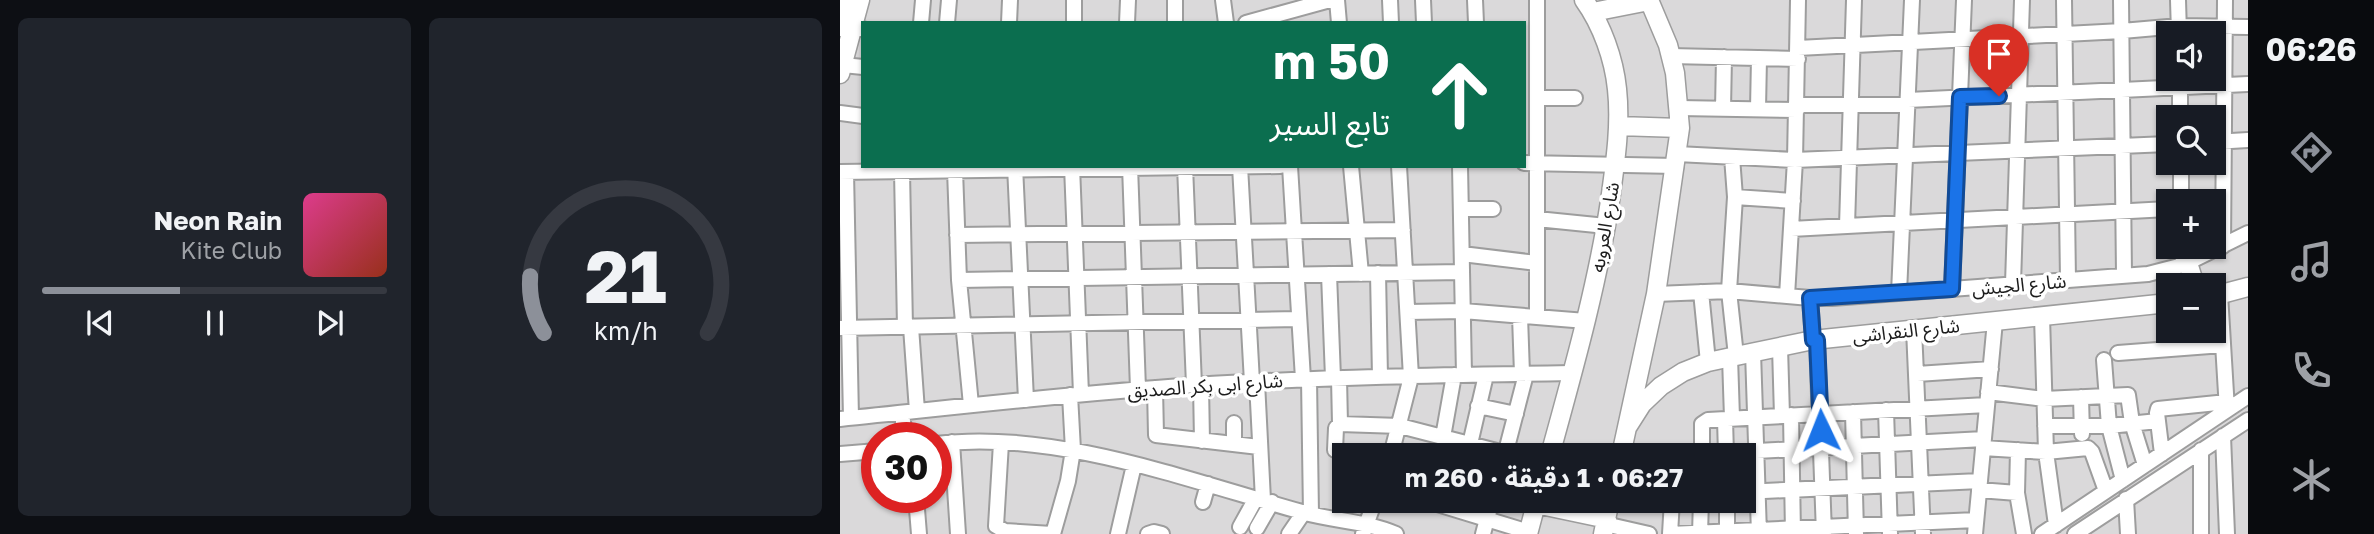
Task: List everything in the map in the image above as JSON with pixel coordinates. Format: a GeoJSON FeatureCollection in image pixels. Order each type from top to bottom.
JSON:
{"type":"FeatureCollection","features":[{"type":"Feature","properties":{"kind":"street"},"geometry":{"type":"LineString","coordinates":[[845,0],[849,27]]}},
{"type":"Feature","properties":{"kind":"street"},"geometry":{"type":"LineString","coordinates":[[860,0],[849,27],[841,70],[861,68]]}},
{"type":"Feature","properties":{"kind":"street"},"geometry":{"type":"LineString","coordinates":[[921,21],[923,0]]}},
{"type":"Feature","properties":{"kind":"street"},"geometry":{"type":"LineString","coordinates":[[947,21],[949,0]]}},
{"type":"Feature","properties":{"kind":"street"},"geometry":{"type":"LineString","coordinates":[[1009,21],[1010,0]]}},
{"type":"Feature","properties":{"kind":"street"},"geometry":{"type":"LineString","coordinates":[[1073,21],[1074,0]]}},
{"type":"Feature","properties":{"kind":"street"},"geometry":{"type":"LineString","coordinates":[[1127,21],[1128,0]]}},
{"type":"Feature","properties":{"kind":"street"},"geometry":{"type":"LineString","coordinates":[[1175,0],[1175,21]]}},
{"type":"Feature","properties":{"kind":"street"},"geometry":{"type":"LineString","coordinates":[[1223,0],[1226,21]]}},
{"type":"Feature","properties":{"kind":"street"},"geometry":{"type":"LineString","coordinates":[[1261,21],[1281,18],[1330,0]]}},
{"type":"Feature","properties":{"kind":"street"},"geometry":{"type":"LineString","coordinates":[[1337,0],[1339,21]]}},
{"type":"Feature","properties":{"kind":"street"},"geometry":{"type":"LineString","coordinates":[[1390,0],[1391,21]]}},
{"type":"Feature","properties":{"kind":"street"},"geometry":{"type":"LineString","coordinates":[[1423,0],[1424,21]]}},
{"type":"Feature","properties":{"kind":"street"},"geometry":{"type":"LineString","coordinates":[[1475,0],[1476,21]]}},
{"type":"Feature","properties":{"kind":"street"},"geometry":{"type":"LineString","coordinates":[[1537,0],[1531,121],[1531,162],[1537,219],[1537,317]]}},
{"type":"Feature","properties":{"kind":"street"},"geometry":{"type":"LineString","coordinates":[[1624,443],[1656,293],[1680,128],[1670,56],[1649,0]]}},
{"type":"Feature","properties":{"kind":"street"},"geometry":{"type":"LineString","coordinates":[[1588,6],[1655,0]]}},
{"type":"Feature","properties":{"kind":"street"},"geometry":{"type":"LineString","coordinates":[[1787,296],[1797,108],[1798,0]]}},
{"type":"Feature","properties":{"kind":"street"},"geometry":{"type":"LineString","coordinates":[[1847,226],[1854,0]]}},
{"type":"Feature","properties":{"kind":"street"},"geometry":{"type":"LineString","coordinates":[[1899,293],[1912,0]]}},
{"type":"Feature","properties":{"kind":"street"},"geometry":{"type":"LineString","coordinates":[[1952,289],[1964,0]]}},
{"type":"Feature","properties":{"kind":"street"},"geometry":{"type":"LineString","coordinates":[[2013,284],[2022,0]]}},
{"type":"Feature","properties":{"kind":"street"},"geometry":{"type":"LineString","coordinates":[[2064,0],[2068,280]]}},
{"type":"Feature","properties":{"kind":"street"},"geometry":{"type":"LineString","coordinates":[[2122,0],[2124,275]]}},
{"type":"Feature","properties":{"kind":"street"},"geometry":{"type":"LineString","coordinates":[[2178,0],[2179,21]]}},
{"type":"Feature","properties":{"kind":"street"},"geometry":{"type":"LineString","coordinates":[[2225,0],[2225,21]]}},
{"type":"Feature","properties":{"kind":"street","name":"شارع العروبه"},"geometry":{"type":"LineString","coordinates":[[1553,443],[1586,321],[1606,226],[1618,126],[1617,89],[1609,52],[1588,6]]}},
{"type":"Feature","properties":{"kind":"street"},"geometry":{"type":"LineString","coordinates":[[2226,26],[2248,27]]}},
{"type":"Feature","properties":{"kind":"street"},"geometry":{"type":"LineString","coordinates":[[1670,56],[1759,58],[1852,46],[2156,31]]}},
{"type":"Feature","properties":{"kind":"street"},"geometry":{"type":"LineString","coordinates":[[1723,109],[1724,57]]}},
{"type":"Feature","properties":{"kind":"street"},"geometry":{"type":"LineString","coordinates":[[1758,109],[1759,58]]}},
{"type":"Feature","properties":{"kind":"street"},"geometry":{"type":"LineString","coordinates":[[2226,83],[2248,84]]}},
{"type":"Feature","properties":{"kind":"street"},"geometry":{"type":"LineString","coordinates":[[1679,108],[1797,108],[2156,85]]}},
{"type":"Feature","properties":{"kind":"street"},"geometry":{"type":"LineString","coordinates":[[1533,89],[1575,98]]}},
{"type":"Feature","properties":{"kind":"street"},"geometry":{"type":"LineString","coordinates":[[840,113],[861,116]]}},
{"type":"Feature","properties":{"kind":"street"},"geometry":{"type":"LineString","coordinates":[[1618,126],[1680,128]]}},
{"type":"Feature","properties":{"kind":"street"},"geometry":{"type":"LineString","coordinates":[[2226,142],[2248,140]]}},
{"type":"Feature","properties":{"kind":"street"},"geometry":{"type":"LineString","coordinates":[[1531,162],[1615,163],[1732,157],[1795,160],[2156,144]]}},
{"type":"Feature","properties":{"kind":"street"},"geometry":{"type":"LineString","coordinates":[[1732,157],[1735,197],[1729,291],[1740,355],[1755,417],[1756,443]]}},
{"type":"Feature","properties":{"kind":"street"},"geometry":{"type":"LineString","coordinates":[[845,418],[843,172],[1015,168],[1026,400]]}},
{"type":"Feature","properties":{"kind":"street"},"geometry":{"type":"LineString","coordinates":[[1001,443],[996,526],[1005,531],[1052,534],[1068,481],[1073,450],[1079,323],[1072,168]]}},
{"type":"Feature","properties":{"kind":"street"},"geometry":{"type":"LineString","coordinates":[[1130,168],[1138,390]]}},
{"type":"Feature","properties":{"kind":"street"},"geometry":{"type":"LineString","coordinates":[[1185,168],[1192,321],[1202,441]]}},
{"type":"Feature","properties":{"kind":"street"},"geometry":{"type":"LineString","coordinates":[[1240,168],[1248,320],[1264,500],[1257,528]]}},
{"type":"Feature","properties":{"kind":"street"},"geometry":{"type":"LineString","coordinates":[[1290,168],[1299,319],[1306,379],[1308,513],[1290,534]]}},
{"type":"Feature","properties":{"kind":"street"},"geometry":{"type":"LineString","coordinates":[[1351,168],[1361,274]]}},
{"type":"Feature","properties":{"kind":"street"},"geometry":{"type":"LineString","coordinates":[[1394,443],[1411,377],[1399,168]]}},
{"type":"Feature","properties":{"kind":"street"},"geometry":{"type":"LineString","coordinates":[[1443,437],[1459,375],[1463,311],[1460,168]]}},
{"type":"Feature","properties":{"kind":"street"},"geometry":{"type":"LineString","coordinates":[[907,422],[909,169]]}},
{"type":"Feature","properties":{"kind":"street"},"geometry":{"type":"LineString","coordinates":[[956,170],[959,280],[971,405]]}},
{"type":"Feature","properties":{"kind":"street"},"geometry":{"type":"LineString","coordinates":[[1735,197],[1793,201]]}},
{"type":"Feature","properties":{"kind":"street"},"geometry":{"type":"LineString","coordinates":[[1461,209],[1493,209]]}},
{"type":"Feature","properties":{"kind":"street"},"geometry":{"type":"LineString","coordinates":[[1791,229],[2156,210]]}},
{"type":"Feature","properties":{"kind":"street"},"geometry":{"type":"LineString","coordinates":[[1537,219],[1606,226]]}},
{"type":"Feature","properties":{"kind":"street"},"geometry":{"type":"LineString","coordinates":[[957,235],[1403,230]]}},
{"type":"Feature","properties":{"kind":"street","name":"شارع الجيش"},"geometry":{"type":"LineString","coordinates":[[2226,244],[2248,233]]}},
{"type":"Feature","properties":{"kind":"street"},"geometry":{"type":"LineString","coordinates":[[1462,254],[1537,263]]}},
{"type":"Feature","properties":{"kind":"street","name":"شارع الجيش"},"geometry":{"type":"LineString","coordinates":[[1656,293],[1729,291],[1810,298],[1899,293],[2148,274],[2182,259]]}},
{"type":"Feature","properties":{"kind":"street"},"geometry":{"type":"LineString","coordinates":[[959,280],[1462,272]]}},
{"type":"Feature","properties":{"kind":"street"},"geometry":{"type":"LineString","coordinates":[[1378,273],[1380,377]]}},
{"type":"Feature","properties":{"kind":"street"},"geometry":{"type":"LineString","coordinates":[[1328,274],[1340,424],[1336,428],[1335,443]]}},
{"type":"Feature","properties":{"kind":"street"},"geometry":{"type":"LineString","coordinates":[[2226,293],[2248,287]]}},
{"type":"Feature","properties":{"kind":"street"},"geometry":{"type":"LineString","coordinates":[[1701,292],[1708,362]]}},
{"type":"Feature","properties":{"kind":"street"},"geometry":{"type":"LineString","coordinates":[[1810,298],[1820,414],[1824,530]]}},
{"type":"Feature","properties":{"kind":"street","name":"شارع النقراشى"},"geometry":{"type":"LineString","coordinates":[[1628,426],[1642,404],[1661,386],[1708,362],[1815,340],[2156,306]]}},
{"type":"Feature","properties":{"kind":"street"},"geometry":{"type":"LineString","coordinates":[[1408,312],[1463,311],[1586,321]]}},
{"type":"Feature","properties":{"kind":"street"},"geometry":{"type":"LineString","coordinates":[[1510,443],[1524,374],[1520,316]]}},
{"type":"Feature","properties":{"kind":"street"},"geometry":{"type":"LineString","coordinates":[[2042,316],[2046,452],[2062,521],[2069,534]]}},
{"type":"Feature","properties":{"kind":"street"},"geometry":{"type":"LineString","coordinates":[[844,328],[1299,319]]}},
{"type":"Feature","properties":{"kind":"street"},"geometry":{"type":"LineString","coordinates":[[1671,513],[1670,534],[1975,527],[1995,321]]}},
{"type":"Feature","properties":{"kind":"street"},"geometry":{"type":"LineString","coordinates":[[1914,330],[1923,528]]}},
{"type":"Feature","properties":{"kind":"street"},"geometry":{"type":"LineString","coordinates":[[2171,343],[2172,349]]}},
{"type":"Feature","properties":{"kind":"street"},"geometry":{"type":"LineString","coordinates":[[2118,353],[2223,345],[2227,406]]}},
{"type":"Feature","properties":{"kind":"street"},"geometry":{"type":"LineString","coordinates":[[1780,347],[1791,449],[1793,531]]}},
{"type":"Feature","properties":{"kind":"street"},"geometry":{"type":"LineString","coordinates":[[1727,443],[1740,355]]}},
{"type":"Feature","properties":{"kind":"street"},"geometry":{"type":"LineString","coordinates":[[2104,360],[2109,426],[2123,480]]}},
{"type":"Feature","properties":{"kind":"street"},"geometry":{"type":"LineString","coordinates":[[1917,374],[1990,369]]}},
{"type":"Feature","properties":{"kind":"street","name":"شارع ابى بكر الصديق"},"geometry":{"type":"LineString","coordinates":[[845,418],[1198,385],[1336,378],[1572,373]]}},
{"type":"Feature","properties":{"kind":"street"},"geometry":{"type":"LineString","coordinates":[[1464,443],[1478,406],[1486,375]]}},
{"type":"Feature","properties":{"kind":"street"},"geometry":{"type":"LineString","coordinates":[[1155,388],[1156,435],[1259,447]]}},
{"type":"Feature","properties":{"kind":"street"},"geometry":{"type":"LineString","coordinates":[[1702,443],[1704,421],[1919,408],[1988,398],[2128,396],[2132,424],[2145,465]]}},
{"type":"Feature","properties":{"kind":"street"},"geometry":{"type":"LineString","coordinates":[[2042,534],[2162,454],[2227,406],[2248,396]]}},
{"type":"Feature","properties":{"kind":"street"},"geometry":{"type":"LineString","coordinates":[[2081,397],[2083,448]]}},
{"type":"Feature","properties":{"kind":"street"},"geometry":{"type":"LineString","coordinates":[[1478,406],[1516,414]]}},
{"type":"Feature","properties":{"kind":"street"},"geometry":{"type":"LineString","coordinates":[[2162,454],[2157,413],[2161,408],[2227,406]]}},
{"type":"Feature","properties":{"kind":"street"},"geometry":{"type":"LineString","coordinates":[[1886,410],[1889,529]]}},
{"type":"Feature","properties":{"kind":"street"},"geometry":{"type":"LineString","coordinates":[[1853,412],[1856,530]]}},
{"type":"Feature","properties":{"kind":"street"},"geometry":{"type":"LineString","coordinates":[[2075,534],[2248,419]]}},
{"type":"Feature","properties":{"kind":"street"},"geometry":{"type":"LineString","coordinates":[[2045,426],[2109,426],[2158,421]]}},
{"type":"Feature","properties":{"kind":"street"},"geometry":{"type":"LineString","coordinates":[[1234,423],[1234,444]]}},
{"type":"Feature","properties":{"kind":"street"},"geometry":{"type":"LineString","coordinates":[[1340,424],[1399,426],[1443,437],[1454,443]]}},
{"type":"Feature","properties":{"kind":"street"},"geometry":{"type":"LineString","coordinates":[[2223,436],[2227,534]]}},
{"type":"Feature","properties":{"kind":"street"},"geometry":{"type":"LineString","coordinates":[[958,534],[952,442],[1001,443],[1073,450],[1209,484],[1365,529],[1396,534]]}},
{"type":"Feature","properties":{"kind":"street"},"geometry":{"type":"LineString","coordinates":[[1756,451],[1920,442],[1983,443],[2046,452],[2088,448],[2092,452],[2106,491]]}},
{"type":"Feature","properties":{"kind":"street"},"geometry":{"type":"LineString","coordinates":[[2018,450],[2017,493],[2024,534]]}},
{"type":"Feature","properties":{"kind":"street"},"geometry":{"type":"LineString","coordinates":[[2201,450],[2201,534]]}},
{"type":"Feature","properties":{"kind":"street"},"geometry":{"type":"LineString","coordinates":[[840,454],[861,452]]}},
{"type":"Feature","properties":{"kind":"street"},"geometry":{"type":"LineString","coordinates":[[1118,534],[1134,465]]}},
{"type":"Feature","properties":{"kind":"street"},"geometry":{"type":"LineString","coordinates":[[1203,502],[1209,484]]}},
{"type":"Feature","properties":{"kind":"street"},"geometry":{"type":"LineString","coordinates":[[1756,492],[1921,484],[1979,485],[2017,493]]}},
{"type":"Feature","properties":{"kind":"street"},"geometry":{"type":"LineString","coordinates":[[2126,499],[2128,534]]}},
{"type":"Feature","properties":{"kind":"street"},"geometry":{"type":"LineString","coordinates":[[1240,527],[1264,500]]}},
{"type":"Feature","properties":{"kind":"street"},"geometry":{"type":"LineString","coordinates":[[917,513],[919,534]]}},
{"type":"Feature","properties":{"kind":"street"},"geometry":{"type":"LineString","coordinates":[[1459,513],[1485,527],[1528,533],[1533,513]]}},
{"type":"Feature","properties":{"kind":"street"},"geometry":{"type":"LineString","coordinates":[[1569,513],[1605,525],[1649,534]]}},
{"type":"Feature","properties":{"kind":"street"},"geometry":{"type":"LineString","coordinates":[[1700,533],[1701,513]]}},
{"type":"Feature","properties":{"kind":"street"},"geometry":{"type":"LineString","coordinates":[[1727,513],[1727,532]]}},
{"type":"Feature","properties":{"kind":"street"},"geometry":{"type":"LineString","coordinates":[[1755,513],[1759,532]]}},
{"type":"Feature","properties":{"kind":"shaded area"},"geometry":{"type":"Polygon","coordinates":[[[840,0],[2248,0],[2248,534],[840,534],[840,0]]]}},
{"type":"Feature","properties":{"kind":"route"},"geometry":{"type":"LineString","coordinates":[[1821,430],[1817,340],[1813,340],[1810,298],[1952,289],[1960,97],[1999,96]]}}]}
